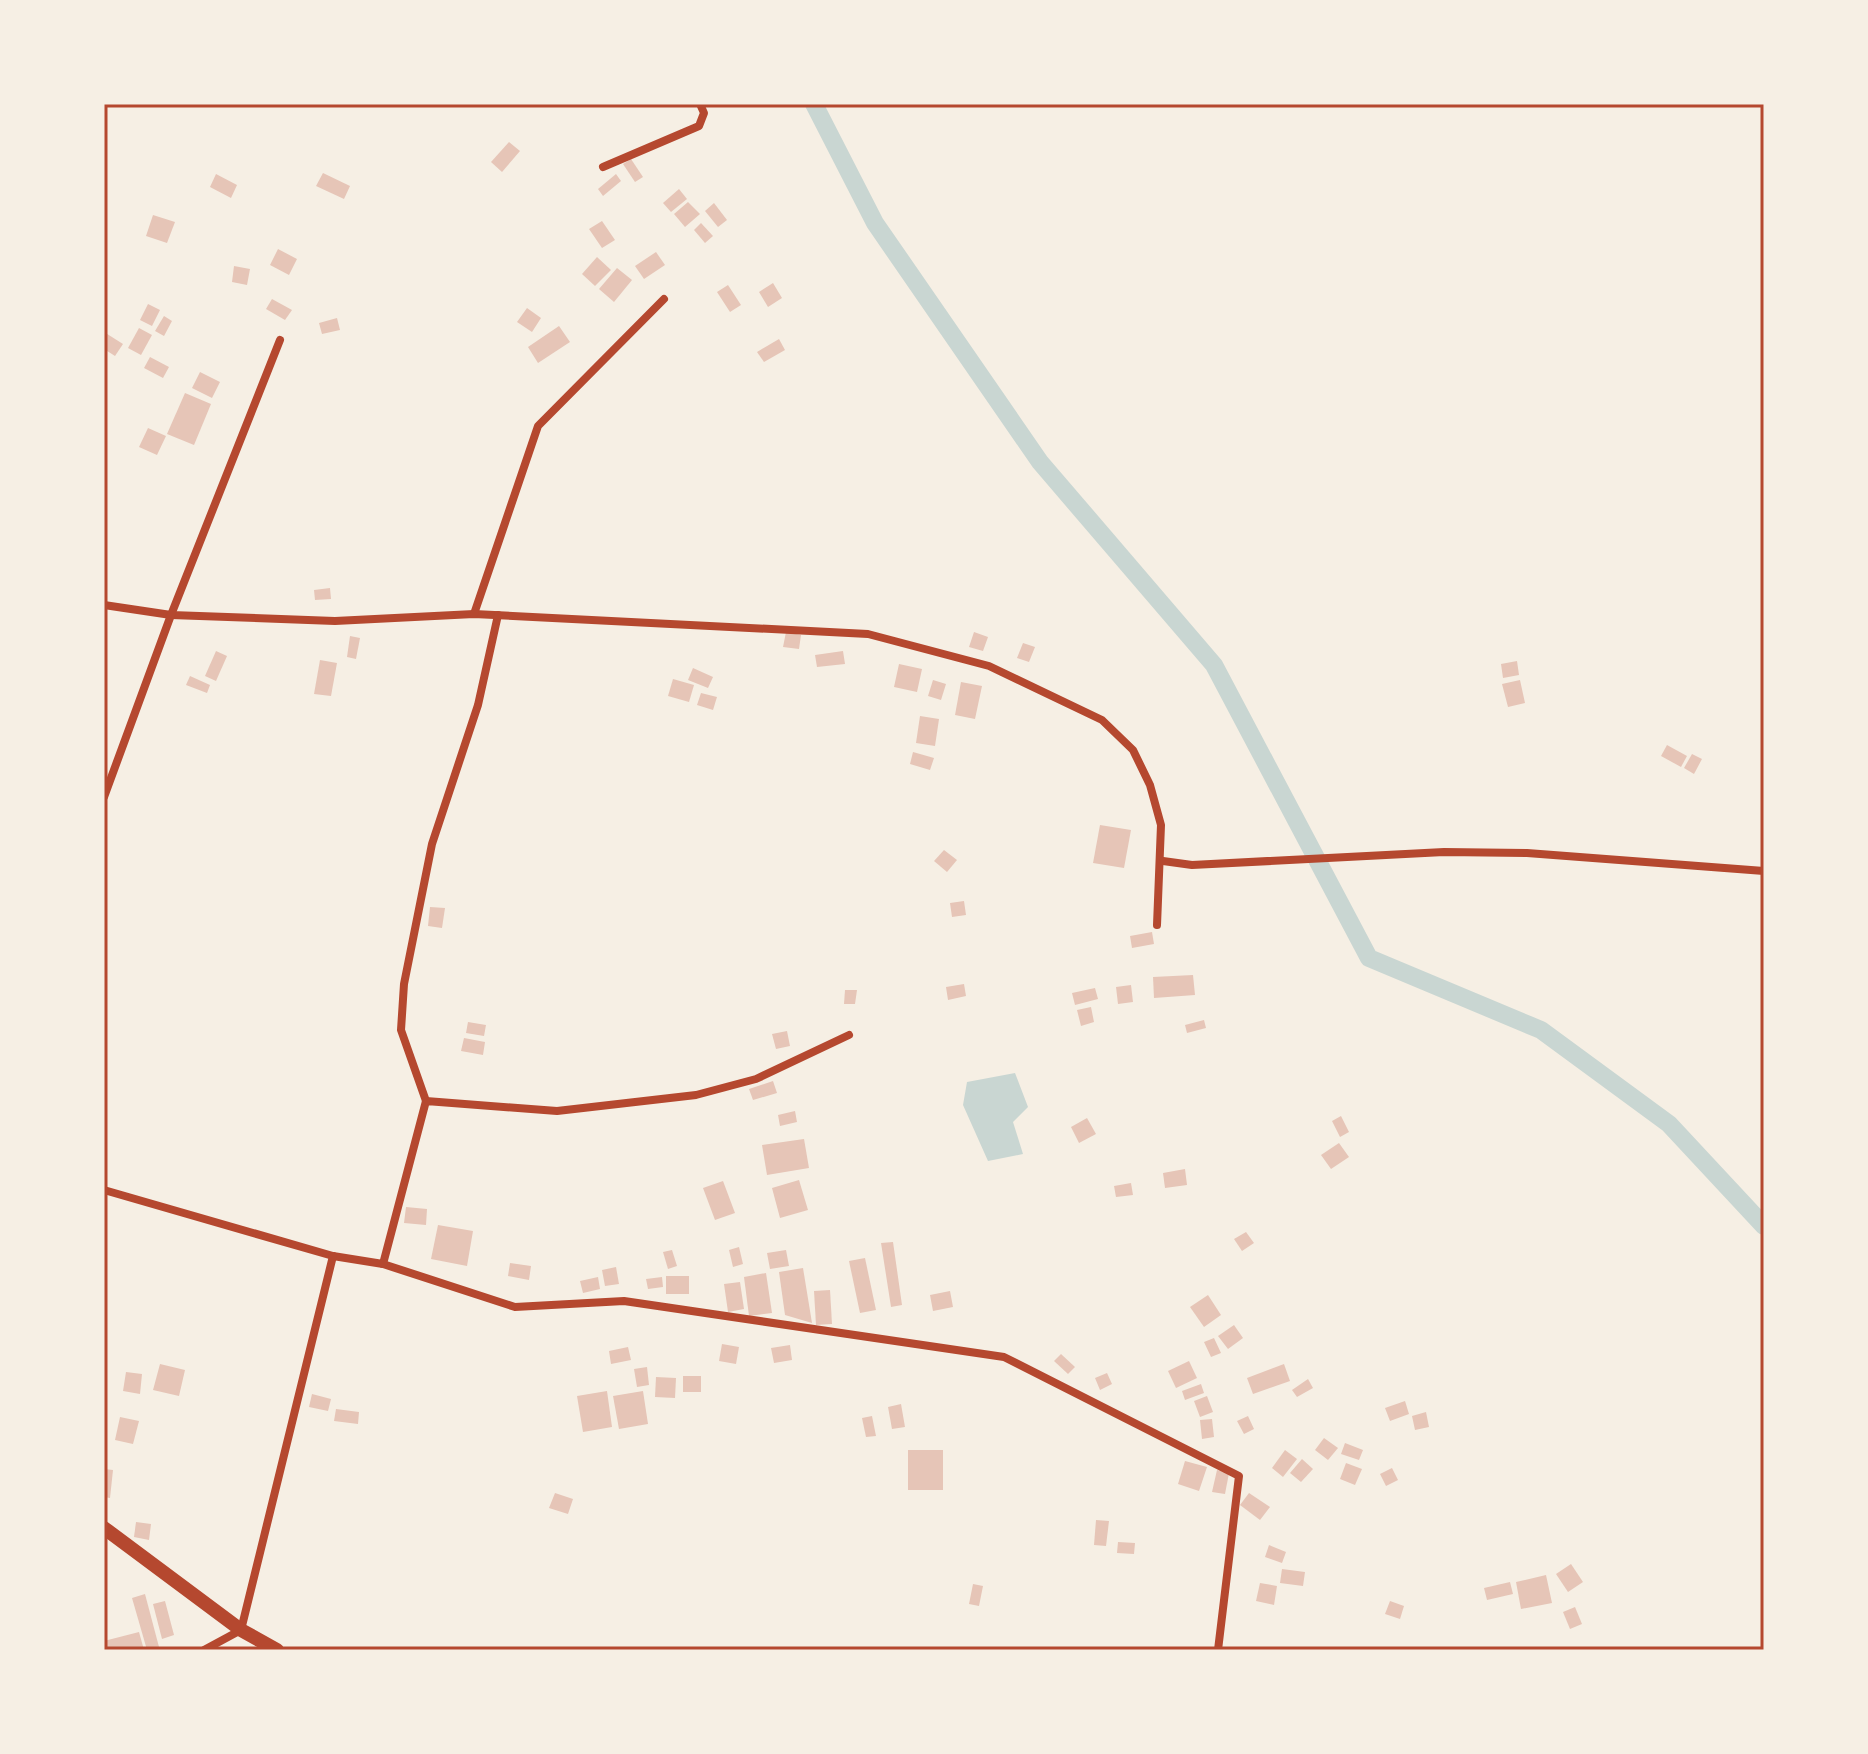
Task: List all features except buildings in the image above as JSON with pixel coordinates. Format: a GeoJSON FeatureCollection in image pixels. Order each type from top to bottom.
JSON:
{"type":"FeatureCollection","features":[{"type":"Feature","properties":{"kind":"main road"},"geometry":{"type":"LineString","coordinates":[[104,1528],[241,1630],[277,1650]]}},
{"type":"Feature","properties":{"kind":"street"},"geometry":{"type":"LineString","coordinates":[[603,167],[699,126],[704,113],[700,104]]}},
{"type":"Feature","properties":{"kind":"street"},"geometry":{"type":"LineString","coordinates":[[474,614],[538,426],[664,299]]}},
{"type":"Feature","properties":{"kind":"street"},"geometry":{"type":"LineString","coordinates":[[104,797],[171,615],[280,340]]}},
{"type":"Feature","properties":{"kind":"street"},"geometry":{"type":"LineString","coordinates":[[104,605],[171,615],[335,621],[474,614],[868,634],[989,666],[1102,720],[1133,750],[1150,785],[1161,825],[1163,861],[1157,925]]}},
{"type":"Feature","properties":{"kind":"street"},"geometry":{"type":"LineString","coordinates":[[383,1264],[426,1101],[401,1030],[404,984],[432,844],[478,705],[498,615]]}},
{"type":"Feature","properties":{"kind":"street"},"geometry":{"type":"LineString","coordinates":[[1163,861],[1192,865],[1444,852],[1527,853],[1764,871]]}},
{"type":"Feature","properties":{"kind":"street"},"geometry":{"type":"LineString","coordinates":[[426,1101],[557,1111],[696,1095],[756,1079],[849,1035]]}},
{"type":"Feature","properties":{"kind":"street"},"geometry":{"type":"LineString","coordinates":[[104,1190],[333,1256],[383,1264],[515,1307],[624,1301],[1004,1357],[1239,1476],[1218,1650]]}},
{"type":"Feature","properties":{"kind":"street"},"geometry":{"type":"LineString","coordinates":[[204,1650],[241,1630],[333,1256]]}},
{"type":"Feature","properties":{"kind":"shaded area"},"geometry":{"type":"Polygon","coordinates":[[[1015,1073],[1028,1107],[1013,1122],[1023,1154],[988,1161],[963,1105],[967,1082],[1015,1073]]]}},
{"type":"Feature","properties":{"kind":"waterway"},"geometry":{"type":"LineString","coordinates":[[814,104],[875,223],[1040,462],[1214,665],[1369,958],[1541,1030],[1669,1124],[1764,1226]]}}]}
